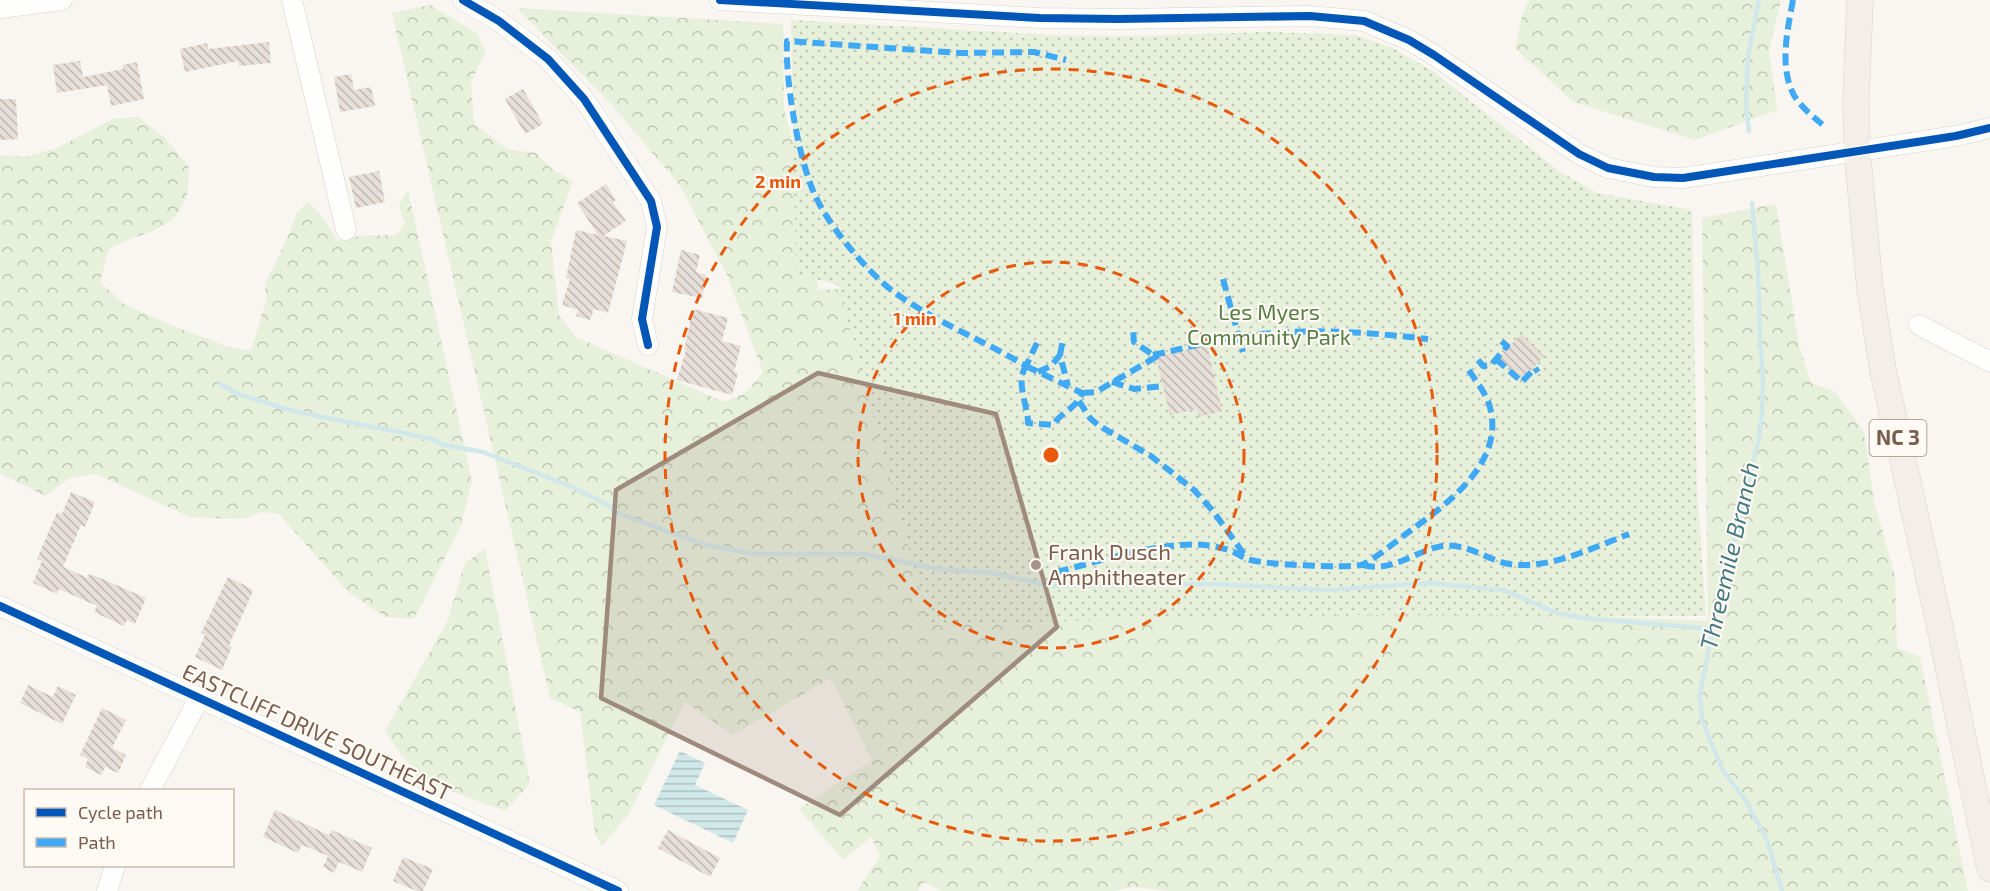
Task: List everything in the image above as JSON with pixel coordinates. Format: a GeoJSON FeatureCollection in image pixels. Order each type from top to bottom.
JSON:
{"type":"FeatureCollection","features":[{"type":"Feature","properties":{"kind":"main road","name":"NC 3"},"geometry":{"type":"LineString","coordinates":[[1860,0],[1856,99],[1857,150],[1870,290],[1883,370],[1990,869]]}},
{"type":"Feature","properties":{"kind":"street"},"geometry":{"type":"LineString","coordinates":[[0,8],[62,0]]}},
{"type":"Feature","properties":{"kind":"street"},"geometry":{"type":"LineString","coordinates":[[292,0],[346,230]]}},
{"type":"Feature","properties":{"kind":"street"},"geometry":{"type":"LineString","coordinates":[[463,0],[500,21],[548,59],[584,99],[651,201],[657,227],[642,319],[648,345]]}},
{"type":"Feature","properties":{"kind":"street"},"geometry":{"type":"LineString","coordinates":[[720,0],[1040,18],[1310,16],[1364,21],[1409,40],[1434,55],[1580,154],[1608,168],[1654,177],[1683,178],[1990,129]]}},
{"type":"Feature","properties":{"kind":"street"},"geometry":{"type":"LineString","coordinates":[[1919,325],[1990,362]]}},
{"type":"Feature","properties":{"kind":"street","name":"EASTCLIFF DRIVE SOUTHEAST"},"geometry":{"type":"LineString","coordinates":[[0,606],[618,891]]}},
{"type":"Feature","properties":{"kind":"street"},"geometry":{"type":"LineString","coordinates":[[151,789],[200,697]]}},
{"type":"Feature","properties":{"kind":"street"},"geometry":{"type":"LineString","coordinates":[[106,891],[115,867]]}},
{"type":"Feature","properties":{"kind":"highlighted area"},"geometry":{"type":"Polygon","coordinates":[[[818,373],[996,414],[1057,627],[840,815],[601,698],[616,490],[818,373]]]}},
{"type":"Feature","properties":{"kind":"green space"},"geometry":{"type":"Polygon","coordinates":[[[1529,0],[1781,0],[1769,51],[1777,110],[1695,140],[1573,102],[1515,48],[1523,13],[1529,0]]]}},
{"type":"Feature","properties":{"kind":"green space"},"geometry":{"type":"Polygon","coordinates":[[[430,5],[477,33],[485,52],[471,83],[474,123],[507,149],[536,153],[552,169],[573,181],[551,241],[559,315],[576,337],[724,402],[746,392],[763,372],[727,275],[680,186],[612,105],[517,8],[783,24],[784,109],[808,200],[818,290],[855,288],[964,588],[1708,621],[1702,218],[1776,204],[1799,345],[1811,383],[1834,391],[1864,432],[1874,501],[1895,576],[1897,648],[1920,657],[1968,891],[1170,891],[1132,887],[1114,891],[942,891],[924,882],[917,891],[857,891],[880,856],[871,837],[843,860],[799,809],[872,760],[831,678],[733,735],[685,702],[628,815],[602,845],[595,834],[580,712],[550,698],[392,13],[430,5]]]}},
{"type":"Feature","properties":{"kind":"green space","name":"Les Myers Community Park"},"geometry":{"type":"Polygon","coordinates":[[[791,20],[1053,35],[1128,36],[1269,32],[1355,35],[1391,47],[1434,72],[1559,171],[1597,193],[1692,210],[1697,489],[1706,616],[1357,615],[929,624],[838,285],[796,274],[791,20]]]}},
{"type":"Feature","properties":{"kind":"green space"},"geometry":{"type":"Polygon","coordinates":[[[138,117],[164,137],[189,167],[188,188],[179,211],[163,226],[109,249],[100,282],[124,304],[226,346],[251,351],[267,297],[265,287],[267,280],[297,212],[309,202],[324,219],[338,241],[359,236],[396,235],[405,224],[399,205],[408,190],[472,481],[461,525],[414,619],[386,617],[348,592],[279,514],[263,512],[241,519],[190,517],[96,474],[70,478],[45,496],[0,473],[0,155],[25,157],[57,148],[112,119],[138,117]]]}},
{"type":"Feature","properties":{"kind":"green space"},"geometry":{"type":"Polygon","coordinates":[[[485,548],[530,784],[505,811],[419,779],[385,731],[448,620],[464,565],[485,548]]]}},
{"type":"Feature","properties":{"kind":"shaded area"},"geometry":{"type":"Polygon","coordinates":[[[680,751],[705,763],[695,785],[748,810],[733,843],[654,805],[680,751]]]}},
{"type":"Feature","properties":{"kind":"building"},"geometry":{"type":"Polygon","coordinates":[[[269,42],[271,63],[239,66],[238,61],[185,72],[180,49],[207,43],[208,49],[269,42]]]}},
{"type":"Feature","properties":{"kind":"building"},"geometry":{"type":"Polygon","coordinates":[[[80,61],[83,77],[123,69],[123,65],[137,62],[144,99],[111,106],[107,85],[57,93],[53,65],[80,61]]]}},
{"type":"Feature","properties":{"kind":"building"},"geometry":{"type":"Polygon","coordinates":[[[351,74],[354,90],[371,87],[375,106],[340,112],[334,77],[351,74]]]}},
{"type":"Feature","properties":{"kind":"building"},"geometry":{"type":"Polygon","coordinates":[[[523,89],[543,124],[525,134],[505,99],[523,89]]]}},
{"type":"Feature","properties":{"kind":"building"},"geometry":{"type":"Polygon","coordinates":[[[0,99],[16,99],[18,139],[0,140],[0,99]]]}},
{"type":"Feature","properties":{"kind":"building"},"geometry":{"type":"Polygon","coordinates":[[[379,171],[385,202],[356,208],[349,177],[379,171]]]}},
{"type":"Feature","properties":{"kind":"building"},"geometry":{"type":"Polygon","coordinates":[[[606,184],[616,200],[613,202],[626,221],[603,236],[627,241],[608,313],[594,309],[590,320],[576,316],[578,310],[562,305],[570,279],[566,278],[576,230],[598,235],[577,203],[606,184]]]}},
{"type":"Feature","properties":{"kind":"building"},"geometry":{"type":"Polygon","coordinates":[[[681,250],[700,255],[696,272],[706,275],[702,298],[672,292],[681,250]]]}},
{"type":"Feature","properties":{"kind":"building"},"geometry":{"type":"Polygon","coordinates":[[[693,309],[728,318],[722,341],[741,346],[734,372],[738,373],[732,395],[677,380],[686,350],[684,350],[693,309]]]}},
{"type":"Feature","properties":{"kind":"building"},"geometry":{"type":"Polygon","coordinates":[[[1521,334],[1544,356],[1523,379],[1499,358],[1521,334]]]}},
{"type":"Feature","properties":{"kind":"building"},"geometry":{"type":"Polygon","coordinates":[[[1207,345],[1222,411],[1199,417],[1197,409],[1170,415],[1156,357],[1207,345]]]}},
{"type":"Feature","properties":{"kind":"building"},"geometry":{"type":"Polygon","coordinates":[[[71,492],[95,502],[85,527],[81,525],[63,567],[88,578],[89,574],[98,577],[146,598],[135,624],[127,620],[124,626],[94,612],[97,606],[59,589],[57,594],[33,583],[42,561],[37,559],[57,512],[62,514],[71,492]]]}},
{"type":"Feature","properties":{"kind":"building"},"geometry":{"type":"Polygon","coordinates":[[[228,577],[253,591],[230,643],[229,646],[232,647],[222,670],[195,657],[205,635],[201,633],[228,577]]]}},
{"type":"Feature","properties":{"kind":"building"},"geometry":{"type":"Polygon","coordinates":[[[28,685],[53,697],[58,686],[76,695],[62,724],[20,703],[28,685]]]}},
{"type":"Feature","properties":{"kind":"building"},"geometry":{"type":"Polygon","coordinates":[[[102,708],[126,720],[112,748],[126,755],[118,773],[105,767],[101,775],[85,767],[88,759],[80,755],[102,708]]]}},
{"type":"Feature","properties":{"kind":"building"},"geometry":{"type":"Polygon","coordinates":[[[275,810],[329,835],[332,830],[372,848],[362,872],[339,862],[334,873],[323,867],[328,856],[302,845],[298,853],[263,837],[275,810]]]}},
{"type":"Feature","properties":{"kind":"building"},"geometry":{"type":"Polygon","coordinates":[[[668,830],[720,858],[710,877],[658,848],[668,830]]]}},
{"type":"Feature","properties":{"kind":"building"},"geometry":{"type":"Polygon","coordinates":[[[403,857],[433,869],[423,891],[417,891],[393,881],[403,857]]]}},
{"type":"Feature","properties":{"kind":"waterway","name":"Threemile Branch"},"geometry":{"type":"LineString","coordinates":[[1749,131],[1746,105],[1748,56],[1759,0]]}},
{"type":"Feature","properties":{"kind":"waterway","name":"Threemile Branch"},"geometry":{"type":"LineString","coordinates":[[1752,203],[1758,271],[1763,379],[1762,416],[1758,443],[1713,629],[1700,693],[1702,720],[1722,769],[1746,801],[1767,840],[1782,891]]}},
{"type":"Feature","properties":{"kind":"waterway"},"geometry":{"type":"LineString","coordinates":[[220,384],[238,394],[297,412],[432,439],[444,445],[483,452],[577,489],[611,507],[614,512],[706,545],[753,554],[864,554],[938,569],[992,573],[1053,586],[1213,584],[1329,590],[1429,583],[1504,590],[1557,613],[1581,618],[1713,629]]}},
{"type":"Feature","properties":{"kind":"marked path"},"geometry":{"type":"LineString","coordinates":[[1793,0],[1785,56],[1788,78],[1797,100],[1825,127]]}},
{"type":"Feature","properties":{"kind":"marked path"},"geometry":{"type":"LineString","coordinates":[[1037,343],[1026,366],[910,303],[883,283],[849,247],[828,219],[808,177],[790,96],[787,41],[961,53],[1034,52],[1066,60]]}},
{"type":"Feature","properties":{"kind":"marked path"},"geometry":{"type":"LineString","coordinates":[[1223,279],[1243,352]]}},
{"type":"Feature","properties":{"kind":"marked path"},"geometry":{"type":"LineString","coordinates":[[1082,393],[1096,392],[1156,357],[1134,342],[1133,329]]}},
{"type":"Feature","properties":{"kind":"marked path"},"geometry":{"type":"LineString","coordinates":[[1153,355],[1228,339],[1286,332],[1381,334],[1428,339]]}},
{"type":"Feature","properties":{"kind":"marked path"},"geometry":{"type":"LineString","coordinates":[[1261,335],[1263,348]]}},
{"type":"Feature","properties":{"kind":"marked path"},"geometry":{"type":"LineString","coordinates":[[1060,355],[1063,339]]}},
{"type":"Feature","properties":{"kind":"marked path"},"geometry":{"type":"LineString","coordinates":[[1478,360],[1483,366],[1491,365],[1507,346],[1499,339]]}},
{"type":"Feature","properties":{"kind":"marked path"},"geometry":{"type":"LineString","coordinates":[[1038,372],[1051,366],[1060,355],[1068,386]]}},
{"type":"Feature","properties":{"kind":"marked path"},"geometry":{"type":"LineString","coordinates":[[1496,359],[1522,382],[1535,368],[1538,372]]}},
{"type":"Feature","properties":{"kind":"marked path"},"geometry":{"type":"LineString","coordinates":[[1026,366],[1082,393],[1080,398],[1053,425],[1028,423],[1022,386],[1026,366]]}},
{"type":"Feature","properties":{"kind":"marked path"},"geometry":{"type":"LineString","coordinates":[[1057,572],[1150,549],[1188,545],[1218,547],[1247,559],[1269,563],[1339,566],[1365,563],[1442,507],[1472,477],[1483,460],[1490,442],[1492,422],[1488,401],[1466,366]]}},
{"type":"Feature","properties":{"kind":"marked path"},"geometry":{"type":"LineString","coordinates":[[1112,382],[1134,389],[1163,386]]}},
{"type":"Feature","properties":{"kind":"marked path"},"geometry":{"type":"LineString","coordinates":[[1079,401],[1090,418],[1098,425],[1151,456],[1194,490],[1213,511],[1246,557]]}},
{"type":"Feature","properties":{"kind":"marked path"},"geometry":{"type":"LineString","coordinates":[[1363,565],[1374,567],[1394,564],[1432,549],[1451,545],[1509,564],[1539,564],[1555,561],[1629,534]]}},
{"type":"Feature","properties":{"kind":"cycle path"},"geometry":{"type":"LineString","coordinates":[[463,0],[499,21],[548,59],[584,99],[651,201],[657,227],[642,319],[648,345]]}},
{"type":"Feature","properties":{"kind":"cycle path"},"geometry":{"type":"LineString","coordinates":[[720,0],[1040,18],[1310,16],[1364,21],[1409,40],[1434,55],[1579,154],[1608,168],[1654,177],[1683,178],[1956,136],[1990,128]]}},
{"type":"Feature","properties":{"kind":"cycle path"},"geometry":{"type":"LineString","coordinates":[[0,606],[618,891]]}},
{"type":"Feature","properties":{"kind":"place","name":"Frank Dusch Amphitheater"},"geometry":{"type":"Point","coordinates":[1036,565]}}]}
